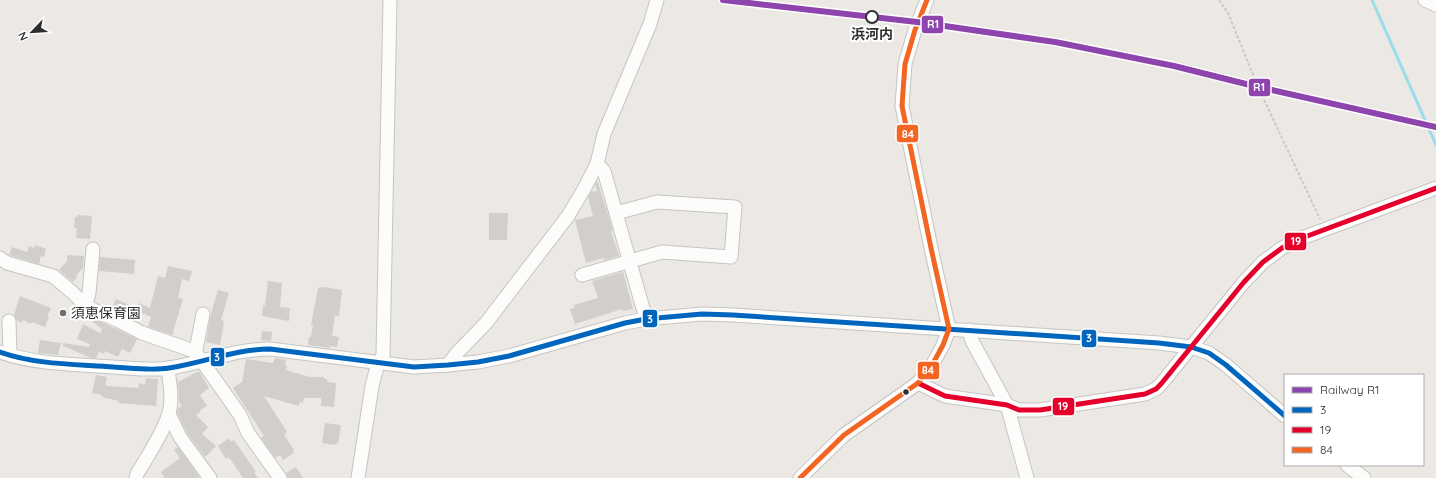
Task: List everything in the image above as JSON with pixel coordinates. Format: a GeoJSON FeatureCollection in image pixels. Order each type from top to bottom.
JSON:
{"type":"FeatureCollection","features":[{"type":"Feature","properties":{"kind":"street"},"geometry":{"type":"LineString","coordinates":[[358,478],[372,386],[378,363],[383,356],[390,0]]}},
{"type":"Feature","properties":{"kind":"street"},"geometry":{"type":"LineString","coordinates":[[448,365],[457,352],[486,323],[568,216],[584,189],[597,164],[604,134],[650,24],[657,0]]}},
{"type":"Feature","properties":{"kind":"street"},"geometry":{"type":"LineString","coordinates":[[800,478],[844,435],[918,383],[931,367],[943,345],[949,329],[902,106],[905,64],[915,30],[927,0]]}},
{"type":"Feature","properties":{"kind":"street"},"geometry":{"type":"LineString","coordinates":[[1425,0],[1436,5]]}},
{"type":"Feature","properties":{"kind":"street"},"geometry":{"type":"LineString","coordinates":[[597,164],[604,171],[646,319]]}},
{"type":"Feature","properties":{"kind":"street"},"geometry":{"type":"LineString","coordinates":[[918,383],[945,396],[1006,406],[1019,410],[1040,410],[1145,394],[1156,389],[1244,282],[1263,262],[1282,248],[1325,229],[1436,188]]}},
{"type":"Feature","properties":{"kind":"street"},"geometry":{"type":"LineString","coordinates":[[582,275],[662,252],[731,257],[735,207],[657,202],[616,213]]}},
{"type":"Feature","properties":{"kind":"street"},"geometry":{"type":"LineString","coordinates":[[86,305],[89,293],[93,249]]}},
{"type":"Feature","properties":{"kind":"street"},"geometry":{"type":"LineString","coordinates":[[1,261],[53,276],[86,305],[142,334],[198,356],[221,357],[254,349],[270,349],[414,367],[448,365],[478,362],[509,356],[625,323],[646,319],[702,314],[733,315],[1159,342],[1191,347],[1209,353],[1226,365],[1284,415]]}},
{"type":"Feature","properties":{"kind":"street"},"geometry":{"type":"LineString","coordinates":[[203,314],[196,350],[198,356],[240,415],[248,433],[280,478]]}},
{"type":"Feature","properties":{"kind":"street"},"geometry":{"type":"LineString","coordinates":[[10,322],[5,353],[52,363],[168,368],[198,356]]}},
{"type":"Feature","properties":{"kind":"street"},"geometry":{"type":"LineString","coordinates":[[970,330],[972,341],[1006,406],[1027,478]]}},
{"type":"Feature","properties":{"kind":"street"},"geometry":{"type":"LineString","coordinates":[[136,478],[166,423],[169,414],[171,396],[168,368]]}},
{"type":"Feature","properties":{"kind":"street"},"geometry":{"type":"LineString","coordinates":[[169,414],[180,437],[210,478]]}},
{"type":"Feature","properties":{"kind":"street"},"geometry":{"type":"LineString","coordinates":[[1348,466],[1364,478]]}},
{"type":"Feature","properties":{"kind":"path"},"geometry":{"type":"LineString","coordinates":[[1219,0],[1228,13],[1258,87],[1325,229]]}},
{"type":"Feature","properties":{"kind":"building"},"geometry":{"type":"Polygon","coordinates":[[[597,180],[619,256],[604,260],[603,258],[586,263],[575,220],[593,216],[588,197],[591,192],[597,191],[595,184],[597,180]]]}},
{"type":"Feature","properties":{"kind":"building"},"geometry":{"type":"Polygon","coordinates":[[[489,213],[508,213],[507,240],[489,240],[489,213]]]}},
{"type":"Feature","properties":{"kind":"building"},"geometry":{"type":"Polygon","coordinates":[[[78,215],[92,216],[90,239],[76,238],[77,228],[74,228],[75,217],[78,215]]]}},
{"type":"Feature","properties":{"kind":"building"},"geometry":{"type":"Polygon","coordinates":[[[35,245],[46,249],[44,257],[41,256],[39,264],[9,255],[12,247],[27,252],[29,246],[34,248],[35,245]]]}},
{"type":"Feature","properties":{"kind":"building"},"geometry":{"type":"Polygon","coordinates":[[[67,255],[84,256],[83,268],[73,282],[59,270],[67,261],[67,255]]]}},
{"type":"Feature","properties":{"kind":"building"},"geometry":{"type":"Polygon","coordinates":[[[100,257],[135,260],[134,274],[99,271],[100,257]]]}},
{"type":"Feature","properties":{"kind":"building"},"geometry":{"type":"Polygon","coordinates":[[[168,266],[192,271],[189,281],[182,279],[178,298],[183,299],[173,335],[148,327],[151,317],[135,310],[139,303],[150,308],[158,276],[165,278],[168,266]]]}},
{"type":"Feature","properties":{"kind":"building"},"geometry":{"type":"Polygon","coordinates":[[[623,272],[633,309],[623,311],[622,309],[575,324],[570,309],[575,308],[574,305],[598,298],[592,281],[623,272]]]}},
{"type":"Feature","properties":{"kind":"building"},"geometry":{"type":"Polygon","coordinates":[[[268,281],[282,283],[280,307],[290,308],[289,321],[262,316],[263,305],[265,306],[268,281]]]}},
{"type":"Feature","properties":{"kind":"building"},"geometry":{"type":"Polygon","coordinates":[[[323,287],[342,290],[339,316],[335,315],[332,336],[339,337],[337,347],[330,346],[330,348],[308,345],[309,337],[311,337],[313,325],[311,325],[318,288],[323,287]]]}},
{"type":"Feature","properties":{"kind":"building"},"geometry":{"type":"Polygon","coordinates":[[[218,290],[229,293],[221,320],[224,321],[220,345],[206,342],[211,314],[218,290]]]}},
{"type":"Feature","properties":{"kind":"building"},"geometry":{"type":"Polygon","coordinates":[[[20,296],[51,308],[45,327],[32,322],[31,324],[23,320],[22,323],[17,320],[14,315],[20,296]]]}},
{"type":"Feature","properties":{"kind":"building"},"geometry":{"type":"Polygon","coordinates":[[[116,299],[134,307],[130,317],[111,309],[116,299]]]}},
{"type":"Feature","properties":{"kind":"building"},"geometry":{"type":"Polygon","coordinates":[[[89,316],[137,339],[130,353],[122,349],[118,357],[105,351],[104,354],[99,352],[96,358],[91,358],[63,346],[63,343],[89,347],[90,344],[77,339],[83,324],[100,333],[102,329],[88,318],[89,316]]]}},
{"type":"Feature","properties":{"kind":"building"},"geometry":{"type":"Polygon","coordinates":[[[262,331],[272,332],[271,341],[261,340],[262,331]]]}},
{"type":"Feature","properties":{"kind":"building"},"geometry":{"type":"Polygon","coordinates":[[[40,340],[61,343],[58,355],[38,353],[40,340]]]}},
{"type":"Feature","properties":{"kind":"building"},"geometry":{"type":"Polygon","coordinates":[[[275,358],[286,360],[286,370],[309,377],[324,377],[324,379],[327,379],[327,382],[336,383],[334,407],[321,406],[321,398],[304,398],[303,403],[300,402],[299,406],[264,396],[287,432],[284,435],[294,450],[294,453],[283,460],[280,455],[275,458],[261,438],[264,436],[233,388],[242,382],[246,359],[273,363],[275,358]]]}},
{"type":"Feature","properties":{"kind":"building"},"geometry":{"type":"Polygon","coordinates":[[[199,371],[209,388],[200,395],[207,406],[200,410],[201,412],[196,415],[208,427],[202,434],[216,446],[205,457],[187,433],[177,412],[178,408],[182,406],[179,401],[178,382],[199,371]]]}},
{"type":"Feature","properties":{"kind":"building"},"geometry":{"type":"Polygon","coordinates":[[[96,375],[107,377],[105,385],[108,386],[138,388],[139,383],[145,385],[146,378],[158,379],[156,406],[119,403],[119,401],[92,393],[96,375]]]}},
{"type":"Feature","properties":{"kind":"building"},"geometry":{"type":"Polygon","coordinates":[[[325,423],[341,425],[338,444],[322,443],[325,423]]]}},
{"type":"Feature","properties":{"kind":"building"},"geometry":{"type":"Polygon","coordinates":[[[229,438],[231,442],[234,440],[256,472],[254,473],[258,478],[243,478],[231,460],[228,457],[226,459],[218,446],[229,438]]]}},
{"type":"Feature","properties":{"kind":"building"},"geometry":{"type":"Polygon","coordinates":[[[178,447],[200,478],[165,478],[161,472],[180,458],[174,450],[178,447]]]}},
{"type":"Feature","properties":{"kind":"building"},"geometry":{"type":"Polygon","coordinates":[[[296,467],[303,478],[288,478],[286,473],[296,467]]]}},
{"type":"Feature","properties":{"kind":"waterway"},"geometry":{"type":"LineString","coordinates":[[1372,0],[1436,145]]}},
{"type":"Feature","properties":{"kind":"rail line","name":"R1"},"geometry":{"type":"LineString","coordinates":[[723,0],[917,22],[1055,42],[1174,66],[1258,87],[1436,127]]}},
{"type":"Feature","properties":{"kind":"transit line","name":"84"},"geometry":{"type":"LineString","coordinates":[[800,478],[844,435],[918,383],[931,367],[943,345],[949,329],[902,106],[905,64],[915,30],[927,0]]}},
{"type":"Feature","properties":{"kind":"transit line","name":"19"},"geometry":{"type":"LineString","coordinates":[[918,383],[945,396],[1007,405],[1019,410],[1040,410],[1145,394],[1156,389],[1161,384],[1244,282],[1263,262],[1282,248],[1302,238],[1436,188]]}},
{"type":"Feature","properties":{"kind":"transit line","name":"3"},"geometry":{"type":"LineString","coordinates":[[0,352],[42,362],[155,369],[182,366],[244,351],[270,349],[414,367],[478,362],[509,356],[625,323],[646,319],[702,314],[733,315],[1159,343],[1191,347],[1209,353],[1226,365],[1284,415]]}},
{"type":"Feature","properties":{"kind":"place","name":"浜河内"},"geometry":{"type":"Point","coordinates":[872,17]}},
{"type":"Feature","properties":{"kind":"place","name":"須恵保育園"},"geometry":{"type":"Point","coordinates":[63,313]}}]}
